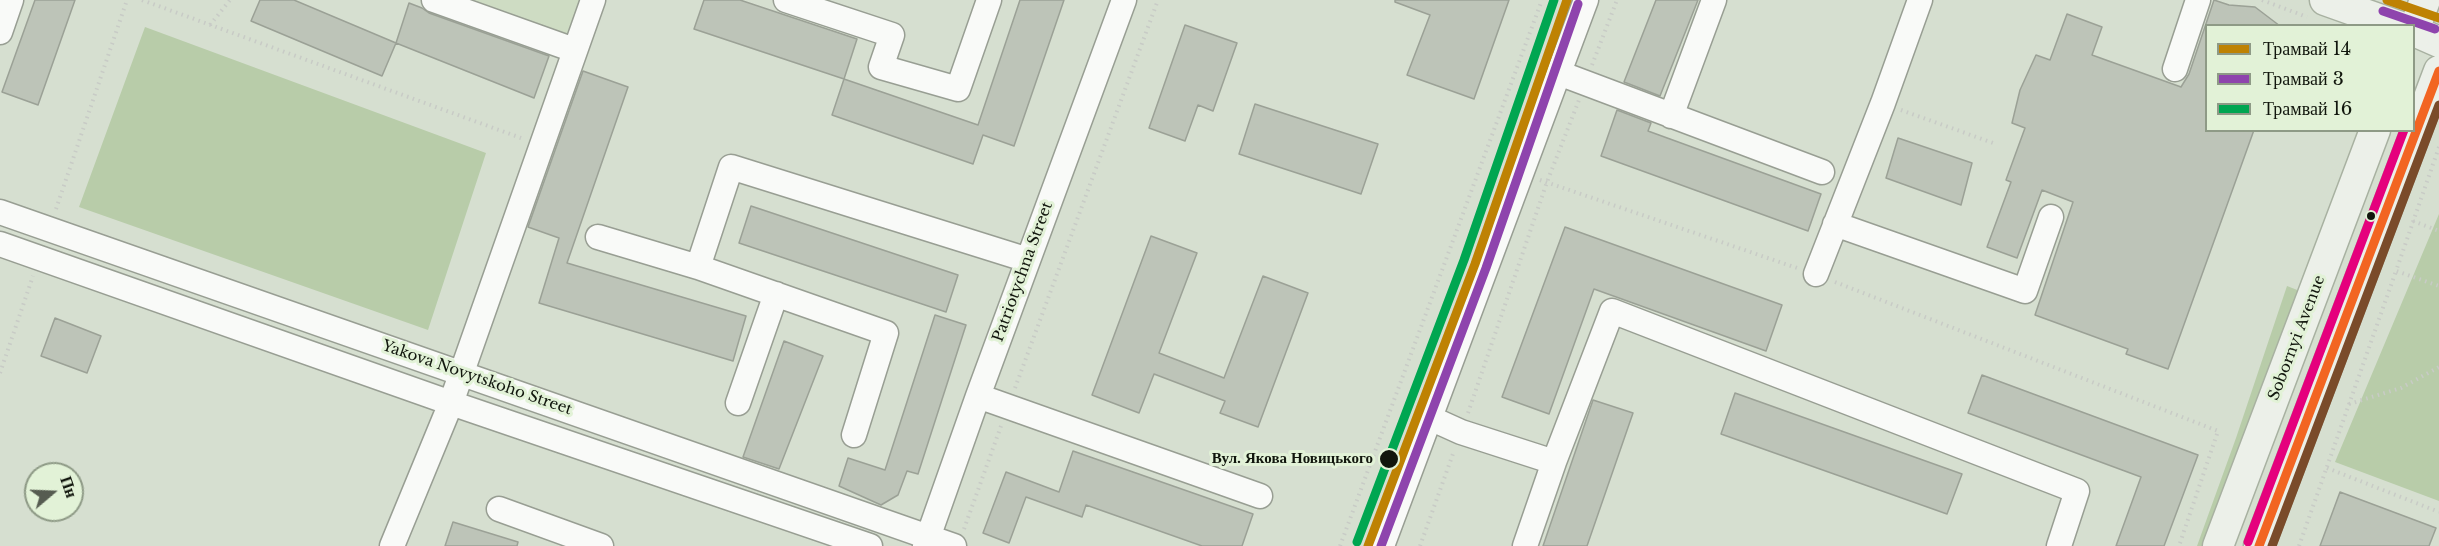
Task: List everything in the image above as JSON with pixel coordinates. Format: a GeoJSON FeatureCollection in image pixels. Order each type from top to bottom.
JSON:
{"type":"FeatureCollection","features":[{"type":"Feature","properties":{"kind":"main road"},"geometry":{"type":"LineString","coordinates":[[2415,28],[2425,0]]}},
{"type":"Feature","properties":{"kind":"main road"},"geometry":{"type":"LineString","coordinates":[[2318,9],[2389,24]]}},
{"type":"Feature","properties":{"kind":"main road"},"geometry":{"type":"LineString","coordinates":[[2415,31],[2439,42]]}},
{"type":"Feature","properties":{"kind":"main road"},"geometry":{"type":"LineString","coordinates":[[2259,546],[2439,71]]}},
{"type":"Feature","properties":{"kind":"main road","name":"Sobornyi Avenue"},"geometry":{"type":"LineString","coordinates":[[2218,546],[2374,132]]}},
{"type":"Feature","properties":{"kind":"street"},"geometry":{"type":"LineString","coordinates":[[434,0],[574,50]]}},
{"type":"Feature","properties":{"kind":"street"},"geometry":{"type":"LineString","coordinates":[[392,546],[452,403],[593,0]]}},
{"type":"Feature","properties":{"kind":"street"},"geometry":{"type":"LineString","coordinates":[[786,0],[892,35],[881,67],[958,89],[989,0]]}},
{"type":"Feature","properties":{"kind":"street","name":"Patriotychna Street"},"geometry":{"type":"LineString","coordinates":[[927,542],[978,396],[1124,0]]}},
{"type":"Feature","properties":{"kind":"street"},"geometry":{"type":"LineString","coordinates":[[1382,546],[1587,0]]}},
{"type":"Feature","properties":{"kind":"street"},"geometry":{"type":"LineString","coordinates":[[1671,116],[1714,0]]}},
{"type":"Feature","properties":{"kind":"street"},"geometry":{"type":"LineString","coordinates":[[1816,274],[1883,103],[1920,0]]}},
{"type":"Feature","properties":{"kind":"street"},"geometry":{"type":"LineString","coordinates":[[2175,69],[2198,0]]}},
{"type":"Feature","properties":{"kind":"street"},"geometry":{"type":"LineString","coordinates":[[1559,74],[1822,172]]}},
{"type":"Feature","properties":{"kind":"street"},"geometry":{"type":"LineString","coordinates":[[698,267],[731,167],[1028,260]]}},
{"type":"Feature","properties":{"kind":"street","name":"Yakova Novytskoho Street"},"geometry":{"type":"LineString","coordinates":[[0,212],[462,373],[927,542],[958,541]]}},
{"type":"Feature","properties":{"kind":"street"},"geometry":{"type":"LineString","coordinates":[[1835,224],[2025,291],[2051,217]]}},
{"type":"Feature","properties":{"kind":"street"},"geometry":{"type":"LineString","coordinates":[[598,237],[698,267],[886,333],[854,435]]}},
{"type":"Feature","properties":{"kind":"street","name":"Yakova Novytskoho Street"},"geometry":{"type":"LineString","coordinates":[[0,244],[452,403],[870,546]]}},
{"type":"Feature","properties":{"kind":"street"},"geometry":{"type":"LineString","coordinates":[[738,403],[776,294]]}},
{"type":"Feature","properties":{"kind":"street"},"geometry":{"type":"LineString","coordinates":[[1525,546],[1554,462],[1612,311],[2077,491],[2059,546]]}},
{"type":"Feature","properties":{"kind":"street"},"geometry":{"type":"LineString","coordinates":[[978,396],[1260,496]]}},
{"type":"Feature","properties":{"kind":"street"},"geometry":{"type":"LineString","coordinates":[[1430,418],[1461,432],[1554,462]]}},
{"type":"Feature","properties":{"kind":"street"},"geometry":{"type":"LineString","coordinates":[[500,509],[601,546]]}},
{"type":"Feature","properties":{"kind":"path"},"geometry":{"type":"LineString","coordinates":[[49,229],[127,0]]}},
{"type":"Feature","properties":{"kind":"path"},"geometry":{"type":"LineString","coordinates":[[142,0],[541,146]]}},
{"type":"Feature","properties":{"kind":"path"},"geometry":{"type":"LineString","coordinates":[[210,25],[230,0]]}},
{"type":"Feature","properties":{"kind":"path"},"geometry":{"type":"LineString","coordinates":[[958,541],[1158,0]]}},
{"type":"Feature","properties":{"kind":"path"},"geometry":{"type":"LineString","coordinates":[[1340,546],[1542,0]]}},
{"type":"Feature","properties":{"kind":"path"},"geometry":{"type":"LineString","coordinates":[[1420,546],[1547,182],[1617,0]]}},
{"type":"Feature","properties":{"kind":"path"},"geometry":{"type":"LineString","coordinates":[[2262,0],[2318,9]]}},
{"type":"Feature","properties":{"kind":"path"},"geometry":{"type":"LineString","coordinates":[[1883,103],[1996,144]]}},
{"type":"Feature","properties":{"kind":"path"},"geometry":{"type":"LineString","coordinates":[[2299,546],[2439,147]]}},
{"type":"Feature","properties":{"kind":"path"},"geometry":{"type":"LineString","coordinates":[[1521,173],[1816,274],[2218,430],[2179,546]]}},
{"type":"Feature","properties":{"kind":"path"},"geometry":{"type":"LineString","coordinates":[[2413,221],[2439,231]]}},
{"type":"Feature","properties":{"kind":"path"},"geometry":{"type":"LineString","coordinates":[[0,373],[39,259]]}},
{"type":"Feature","properties":{"kind":"path"},"geometry":{"type":"LineString","coordinates":[[2396,271],[2439,286]]}},
{"type":"Feature","properties":{"kind":"path"},"geometry":{"type":"LineString","coordinates":[[2349,404],[2401,388],[2439,367]]}},
{"type":"Feature","properties":{"kind":"path"},"geometry":{"type":"LineString","coordinates":[[2327,468],[2439,512]]}},
{"type":"Feature","properties":{"kind":"shaded area"},"geometry":{"type":"Polygon","coordinates":[[[456,0],[583,0],[568,40],[456,0]]]}},
{"type":"Feature","properties":{"kind":"shaded area"},"geometry":{"type":"Polygon","coordinates":[[[145,27],[486,153],[428,330],[79,207],[145,27]]]}},
{"type":"Feature","properties":{"kind":"shaded area"},"geometry":{"type":"Polygon","coordinates":[[[2439,214],[2439,501],[2335,462],[2439,214]]]}},
{"type":"Feature","properties":{"kind":"shaded area"},"geometry":{"type":"Polygon","coordinates":[[[2287,286],[2305,293],[2210,546],[2197,546],[2236,438],[2287,286]]]}},
{"type":"Feature","properties":{"kind":"building"},"geometry":{"type":"Polygon","coordinates":[[[35,0],[75,0],[38,105],[2,92],[35,0]]]}},
{"type":"Feature","properties":{"kind":"building"},"geometry":{"type":"Polygon","coordinates":[[[260,0],[294,0],[396,43],[382,76],[251,21],[260,0]]]}},
{"type":"Feature","properties":{"kind":"building"},"geometry":{"type":"Polygon","coordinates":[[[704,0],[740,0],[857,39],[844,79],[694,29],[704,0]]]}},
{"type":"Feature","properties":{"kind":"building"},"geometry":{"type":"Polygon","coordinates":[[[1020,0],[1064,0],[1014,146],[983,135],[973,164],[832,115],[844,79],[978,125],[1020,0]]]}},
{"type":"Feature","properties":{"kind":"building"},"geometry":{"type":"Polygon","coordinates":[[[1395,0],[1509,0],[1474,99],[1407,75],[1430,15],[1395,2],[1395,0]]]}},
{"type":"Feature","properties":{"kind":"building"},"geometry":{"type":"Polygon","coordinates":[[[1656,0],[1698,0],[1660,96],[1624,82],[1656,0]]]}},
{"type":"Feature","properties":{"kind":"building"},"geometry":{"type":"Polygon","coordinates":[[[2214,0],[2229,5],[2255,7],[2277,24],[2206,24],[2214,0]]]}},
{"type":"Feature","properties":{"kind":"building"},"geometry":{"type":"Polygon","coordinates":[[[409,3],[429,13],[549,56],[534,98],[396,43],[409,3]]]}},
{"type":"Feature","properties":{"kind":"building"},"geometry":{"type":"Polygon","coordinates":[[[2067,14],[2102,27],[2092,55],[2181,87],[2189,74],[2205,27],[2205,132],[2253,132],[2168,369],[2126,354],[2128,349],[2035,315],[2073,202],[2042,190],[2017,258],[1987,247],[2011,182],[2006,180],[2025,128],[2012,123],[2020,90],[2036,55],[2050,60],[2067,14]]]}},
{"type":"Feature","properties":{"kind":"building"},"geometry":{"type":"Polygon","coordinates":[[[1185,25],[1237,43],[1213,111],[1198,105],[1185,141],[1149,128],[1185,25]]]}},
{"type":"Feature","properties":{"kind":"building"},"geometry":{"type":"Polygon","coordinates":[[[583,71],[628,87],[567,263],[746,316],[733,361],[539,303],[559,238],[528,227],[583,71]]]}},
{"type":"Feature","properties":{"kind":"building"},"geometry":{"type":"Polygon","coordinates":[[[1255,104],[1378,144],[1361,194],[1239,154],[1255,104]]]}},
{"type":"Feature","properties":{"kind":"building"},"geometry":{"type":"Polygon","coordinates":[[[1617,110],[1651,123],[1648,131],[1821,194],[1808,231],[1601,156],[1617,110]]]}},
{"type":"Feature","properties":{"kind":"building"},"geometry":{"type":"Polygon","coordinates":[[[1898,138],[1972,163],[1961,205],[1886,178],[1898,138]]]}},
{"type":"Feature","properties":{"kind":"building"},"geometry":{"type":"Polygon","coordinates":[[[751,206],[958,275],[946,312],[739,243],[751,206]]]}},
{"type":"Feature","properties":{"kind":"building"},"geometry":{"type":"Polygon","coordinates":[[[1565,227],[1782,305],[1766,351],[1594,289],[1549,414],[1502,397],[1565,227]]]}},
{"type":"Feature","properties":{"kind":"building"},"geometry":{"type":"Polygon","coordinates":[[[1151,236],[1197,253],[1159,353],[1224,378],[1263,276],[1308,293],[1258,427],[1220,413],[1225,401],[1154,374],[1139,413],[1092,395],[1151,236]]]}},
{"type":"Feature","properties":{"kind":"building"},"geometry":{"type":"Polygon","coordinates":[[[935,315],[966,325],[918,474],[907,471],[898,495],[881,505],[839,486],[848,458],[885,470],[935,315]]]}},
{"type":"Feature","properties":{"kind":"building"},"geometry":{"type":"Polygon","coordinates":[[[55,318],[101,336],[87,373],[41,356],[55,318]]]}},
{"type":"Feature","properties":{"kind":"building"},"geometry":{"type":"Polygon","coordinates":[[[784,341],[823,356],[779,469],[743,457],[784,341]]]}},
{"type":"Feature","properties":{"kind":"building"},"geometry":{"type":"Polygon","coordinates":[[[1982,375],[2198,455],[2164,546],[2116,546],[2141,477],[1968,413],[1982,375]]]}},
{"type":"Feature","properties":{"kind":"building"},"geometry":{"type":"Polygon","coordinates":[[[1735,393],[1962,474],[1947,514],[1721,434],[1735,393]]]}},
{"type":"Feature","properties":{"kind":"building"},"geometry":{"type":"Polygon","coordinates":[[[1593,400],[1633,413],[1587,546],[1543,546],[1593,400]]]}},
{"type":"Feature","properties":{"kind":"building"},"geometry":{"type":"Polygon","coordinates":[[[1073,451],[1253,514],[1242,546],[1202,546],[1086,505],[1082,517],[1026,497],[1009,543],[983,533],[1006,472],[1059,492],[1073,451]]]}},
{"type":"Feature","properties":{"kind":"building"},"geometry":{"type":"Polygon","coordinates":[[[2340,492],[2436,528],[2429,546],[2320,546],[2340,492]]]}},
{"type":"Feature","properties":{"kind":"building"},"geometry":{"type":"Polygon","coordinates":[[[453,522],[518,542],[517,546],[445,546],[453,522]]]}},
{"type":"Feature","properties":{"kind":"tram line","name":"16"},"geometry":{"type":"LineString","coordinates":[[1357,542],[1464,260],[1554,0]]}},
{"type":"Feature","properties":{"kind":"tram line","name":"14"},"geometry":{"type":"LineString","coordinates":[[1368,546],[1475,264],[1567,0]]}},
{"type":"Feature","properties":{"kind":"tram line","name":"14"},"geometry":{"type":"LineString","coordinates":[[2387,0],[2439,18]]}},
{"type":"Feature","properties":{"kind":"tram line","name":"3"},"geometry":{"type":"LineString","coordinates":[[1381,546],[1486,268],[1578,4]]}},
{"type":"Feature","properties":{"kind":"tram line","name":"3"},"geometry":{"type":"LineString","coordinates":[[2383,11],[2435,29]]}},
{"type":"Feature","properties":{"kind":"transit line"},"geometry":{"type":"LineString","coordinates":[[2259,546],[2439,71]]}},
{"type":"Feature","properties":{"kind":"transit line","name":"3"},"geometry":{"type":"LineString","coordinates":[[2272,546],[2439,105]]}},
{"type":"Feature","properties":{"kind":"transit line","name":"14"},"geometry":{"type":"LineString","coordinates":[[2248,542],[2403,132]]}},
{"type":"Feature","properties":{"kind":"place","name":"Вул. Якова Новицького"},"geometry":{"type":"Point","coordinates":[1389,459]}}]}
